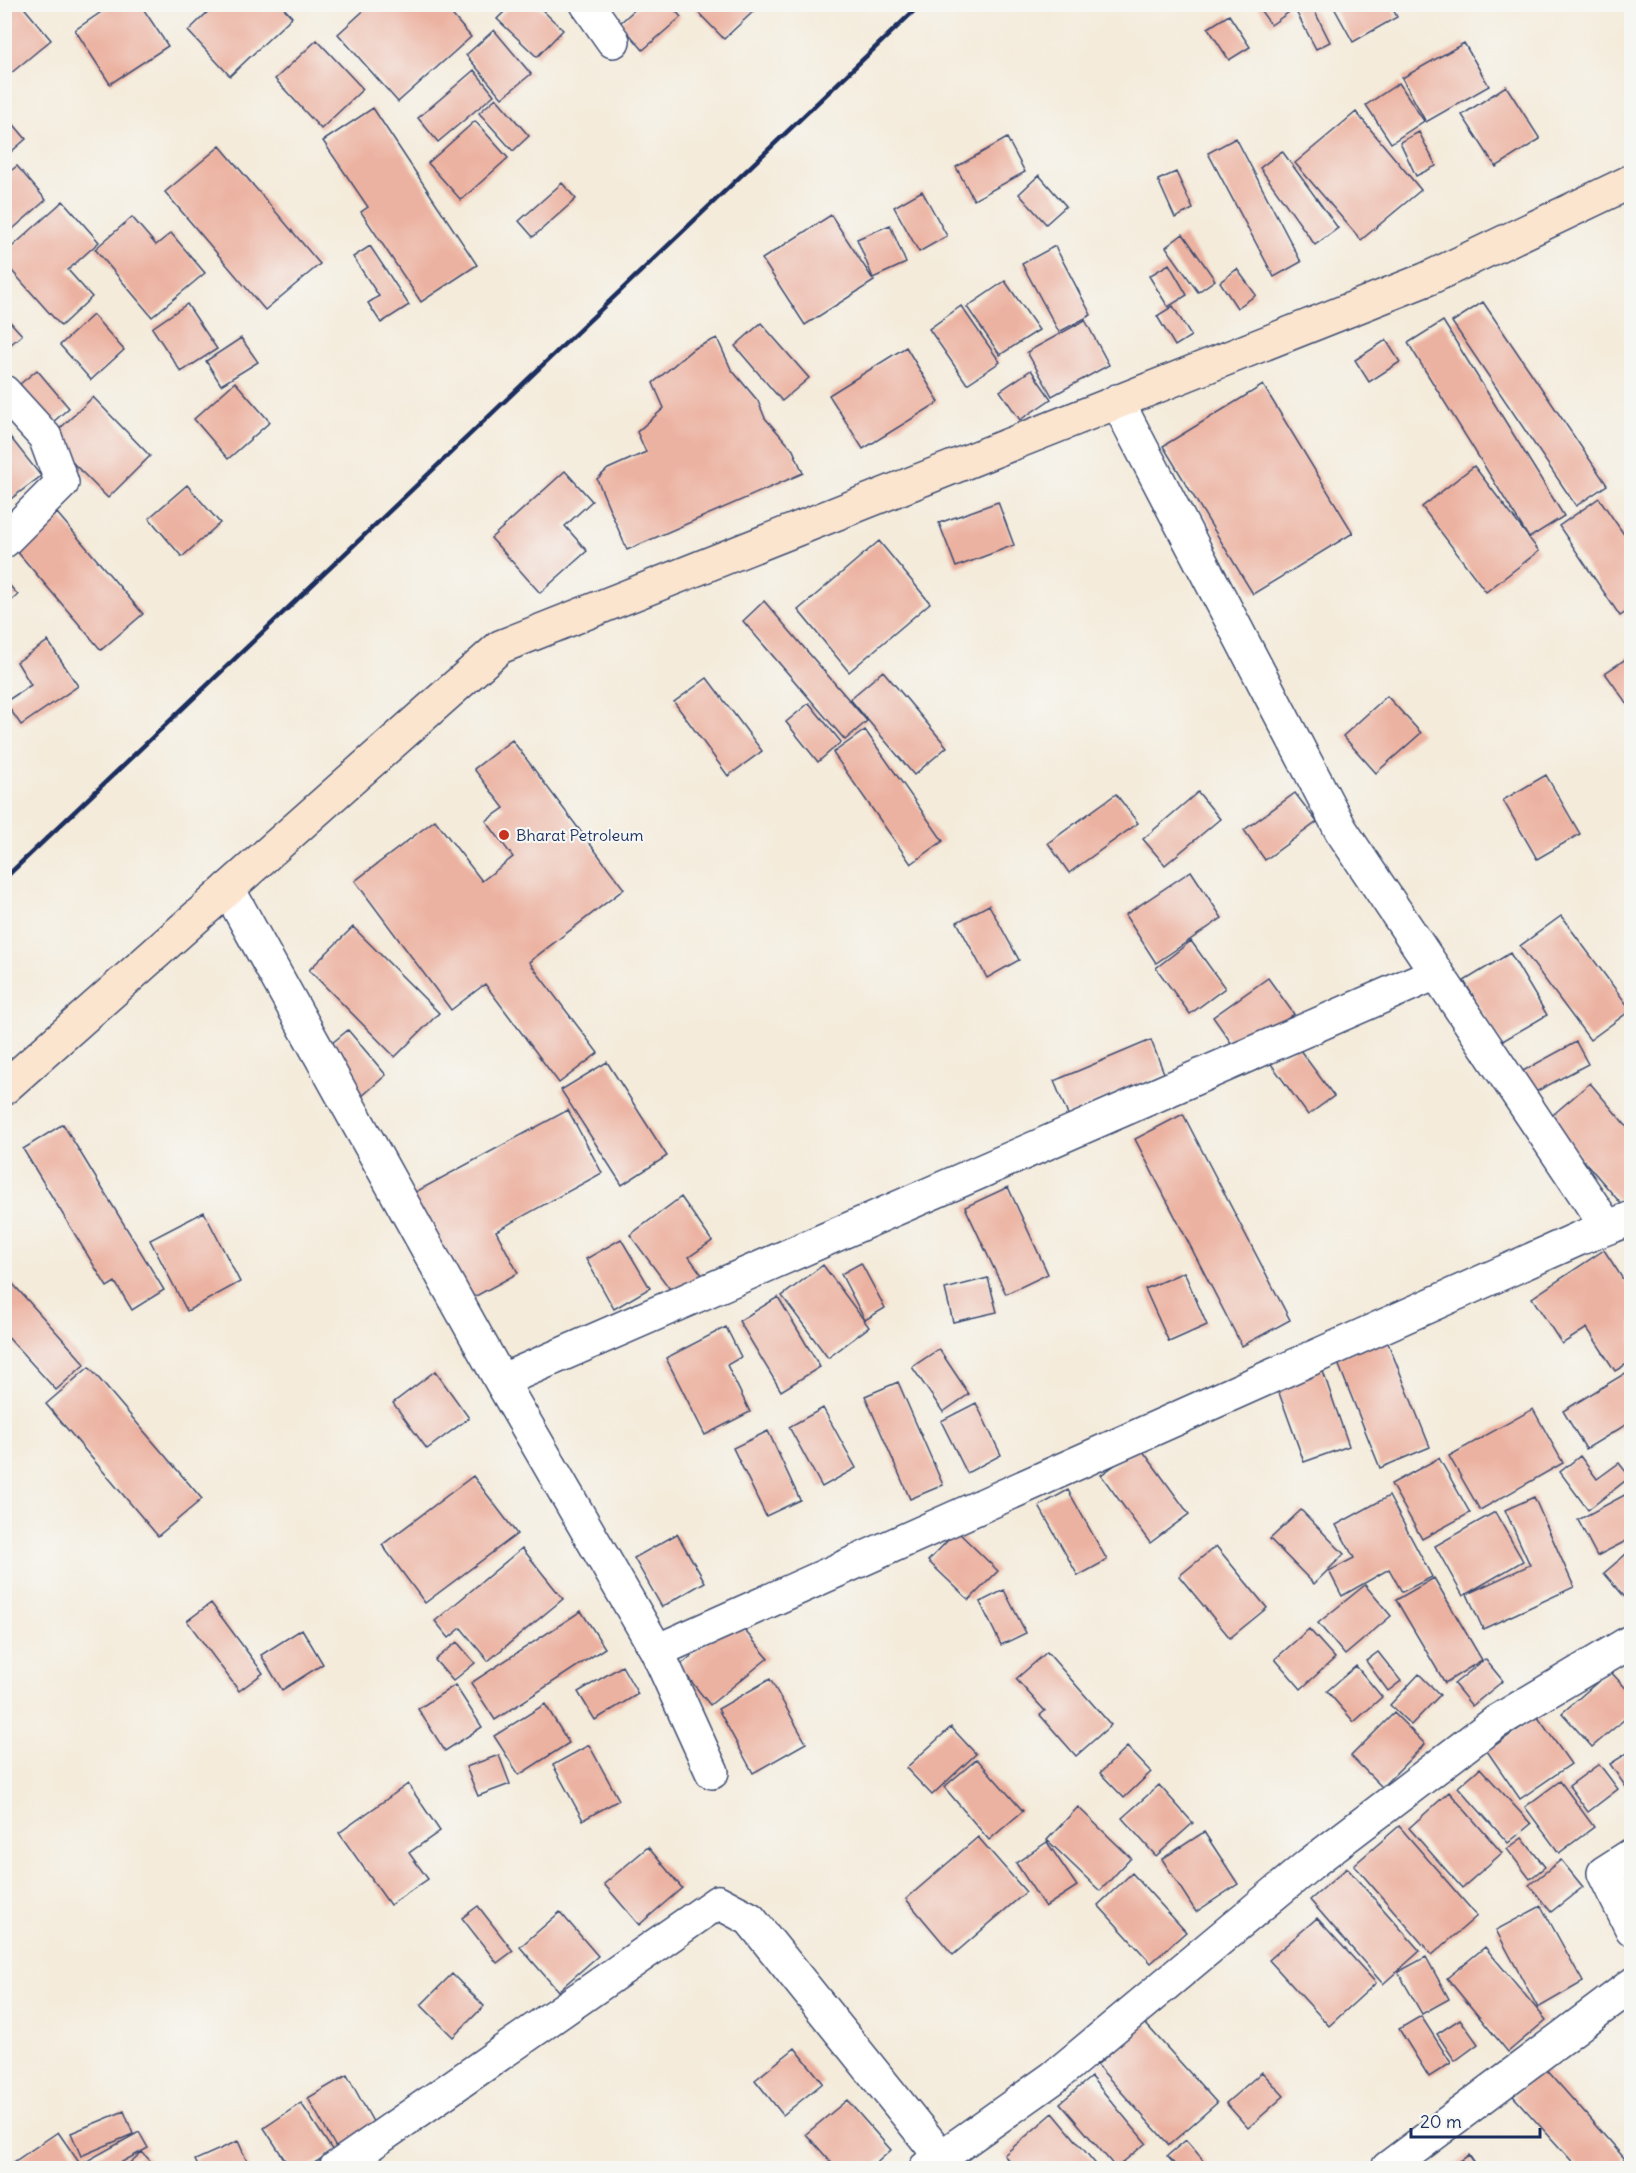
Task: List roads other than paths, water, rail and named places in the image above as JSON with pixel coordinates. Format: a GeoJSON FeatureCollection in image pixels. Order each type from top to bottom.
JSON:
{"type":"FeatureCollection","features":[{"type":"Feature","properties":{"kind":"street"},"geometry":{"type":"LineString","coordinates":[[586,4],[613,41]]}},
{"type":"Feature","properties":{"kind":"street"},"geometry":{"type":"LineString","coordinates":[[4,1088],[500,646],[1427,279],[1632,181]]}},
{"type":"Feature","properties":{"kind":"street"},"geometry":{"type":"LineString","coordinates":[[4,392],[45,437],[62,483],[4,542]]}},
{"type":"Feature","properties":{"kind":"street"},"geometry":{"type":"LineString","coordinates":[[657,1651],[1567,1244],[1619,1223],[1437,973],[1341,830],[1117,401]]}},
{"type":"Feature","properties":{"kind":"street"},"geometry":{"type":"LineString","coordinates":[[228,889],[501,1381],[657,1651],[712,1772]]}},
{"type":"Feature","properties":{"kind":"street"},"geometry":{"type":"LineString","coordinates":[[501,1381],[1437,973]]}},
{"type":"Feature","properties":{"kind":"street"},"geometry":{"type":"LineString","coordinates":[[336,2169],[718,1902],[750,1919],[934,2163],[1053,2078],[1310,1864],[1496,1722],[1632,1641]]}},
{"type":"Feature","properties":{"kind":"street"},"geometry":{"type":"LineString","coordinates":[[1632,1855],[1604,1873],[1632,1929]]}},
{"type":"Feature","properties":{"kind":"street"},"geometry":{"type":"LineString","coordinates":[[1388,2169],[1632,1985]]}},
{"type":"Feature","properties":{"kind":"railway"},"geometry":{"type":"LineString","coordinates":[[4,879],[921,4]]}},
{"type":"Feature","properties":{"kind":"place","name":"Bharat Petroleum"},"geometry":{"type":"Point","coordinates":[504,835]}}]}
